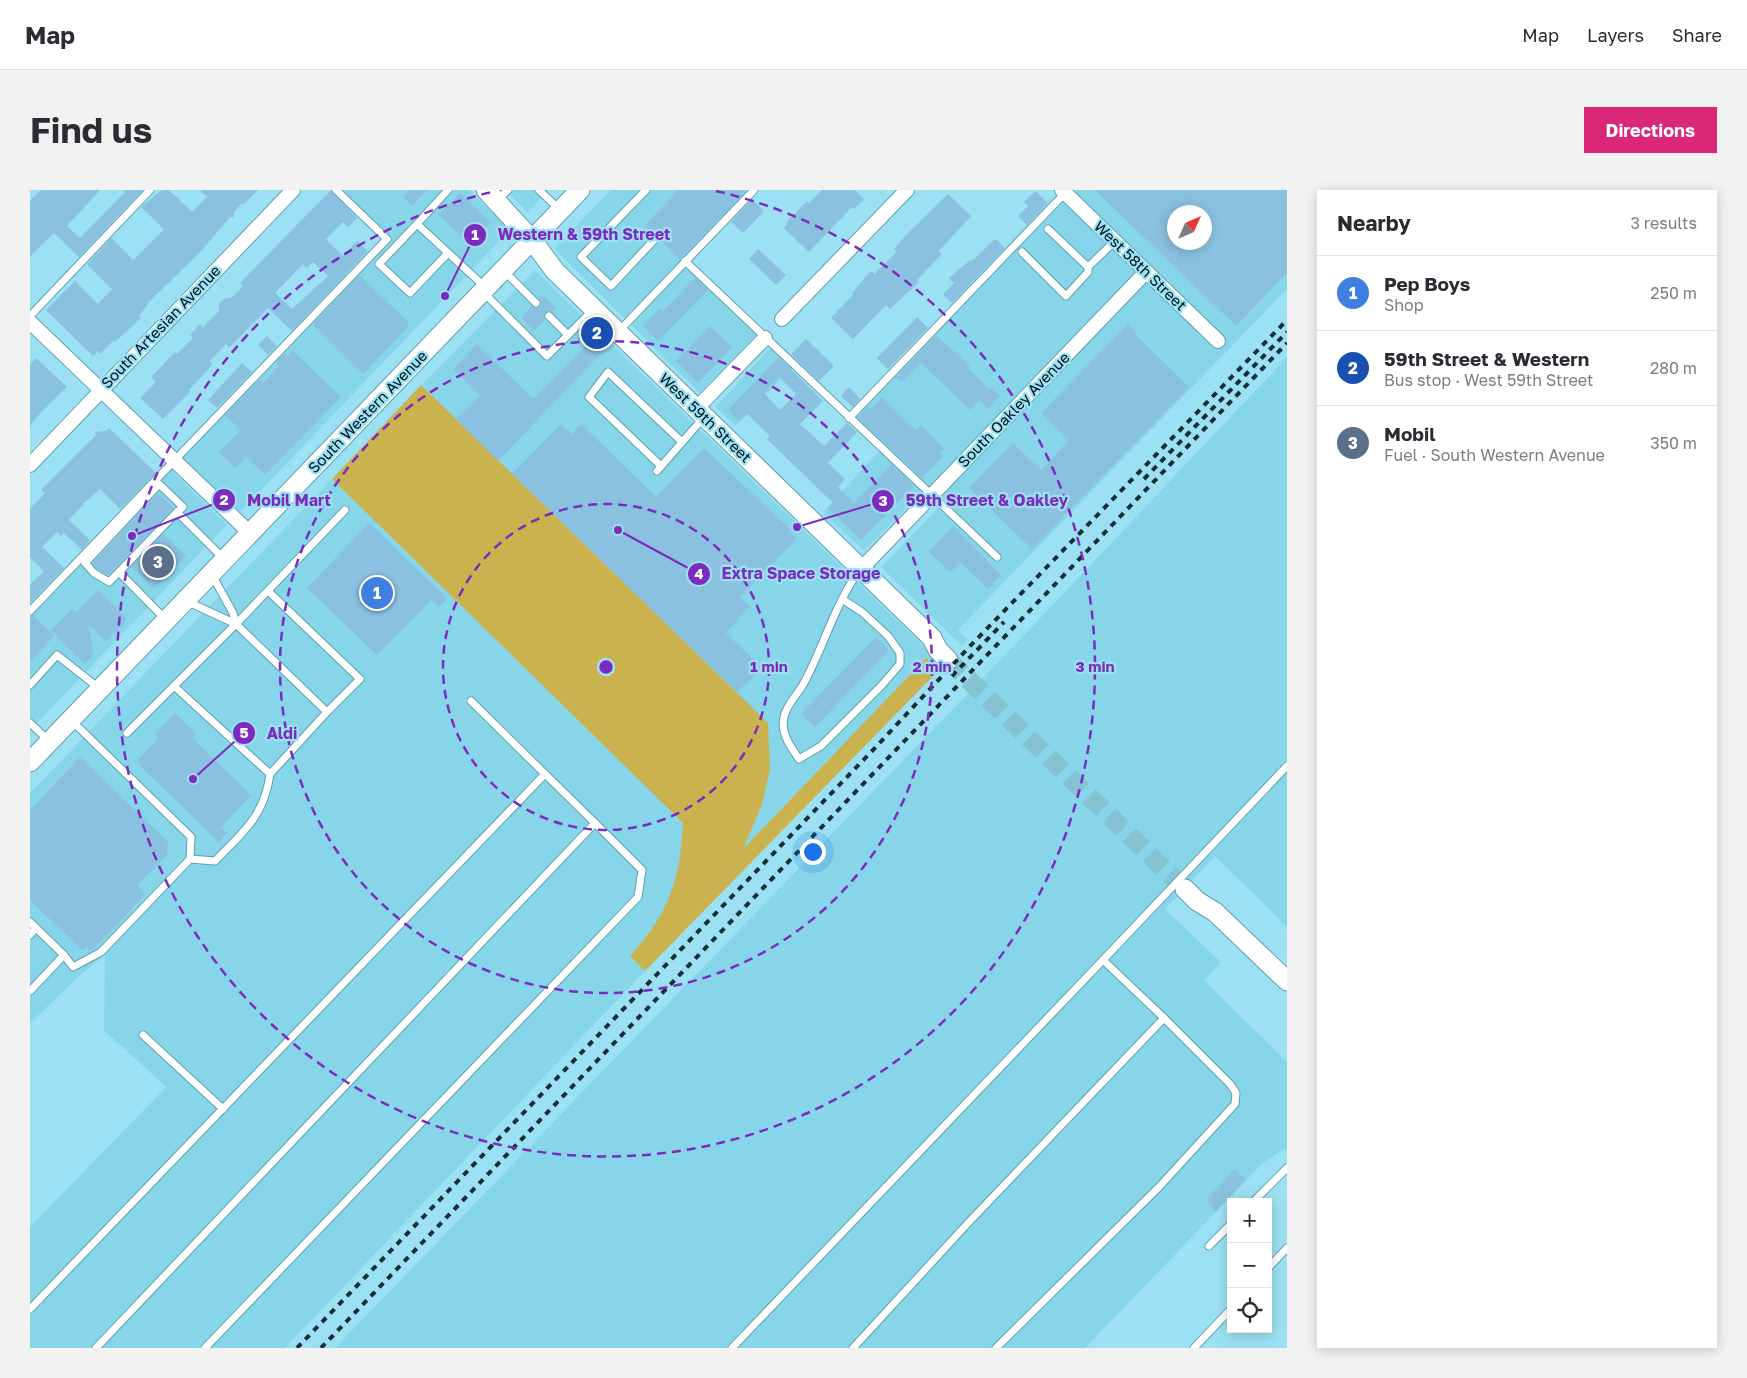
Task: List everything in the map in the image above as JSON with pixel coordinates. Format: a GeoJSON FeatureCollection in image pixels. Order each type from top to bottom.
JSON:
{"type":"FeatureCollection","features":[{"type":"Feature","properties":{"kind":"main road","name":"South Western Avenue"},"geometry":{"type":"LineString","coordinates":[[30,762],[212,575],[580,190]]}},
{"type":"Feature","properties":{"kind":"main road","name":"West 59th Street"},"geometry":{"type":"LineString","coordinates":[[497,194],[555,271],[932,638],[938,650],[951,657]]}},
{"type":"Feature","properties":{"kind":"main road"},"geometry":{"type":"LineString","coordinates":[[1188,886],[1197,901],[1215,912],[1287,981]]}},
{"type":"Feature","properties":{"kind":"street","name":"South Artesian Avenue"},"geometry":{"type":"LineString","coordinates":[[30,465],[293,190]]}},
{"type":"Feature","properties":{"kind":"street"},"geometry":{"type":"LineString","coordinates":[[782,320],[907,190]]}},
{"type":"Feature","properties":{"kind":"street","name":"West 58th Street"},"geometry":{"type":"LineString","coordinates":[[1065,191],[1218,341]]}},
{"type":"Feature","properties":{"kind":"street","name":"South Oakley Avenue"},"geometry":{"type":"LineString","coordinates":[[861,568],[1146,272]]}},
{"type":"Feature","properties":{"kind":"street"},"geometry":{"type":"LineString","coordinates":[[30,322],[251,534]]}},
{"type":"Feature","properties":{"kind":"street"},"geometry":{"type":"LineString","coordinates":[[700,412],[765,338]]}},
{"type":"Feature","properties":{"kind":"lane"},"geometry":{"type":"LineString","coordinates":[[30,316],[150,190]]}},
{"type":"Feature","properties":{"kind":"lane"},"geometry":{"type":"LineString","coordinates":[[30,611],[387,238],[336,190]]}},
{"type":"Feature","properties":{"kind":"lane"},"geometry":{"type":"LineString","coordinates":[[448,190],[379,264],[410,293],[448,253]]}},
{"type":"Feature","properties":{"kind":"lane"},"geometry":{"type":"LineString","coordinates":[[539,190],[560,210]]}},
{"type":"Feature","properties":{"kind":"lane"},"geometry":{"type":"LineString","coordinates":[[646,190],[581,257],[611,286],[654,240]]}},
{"type":"Feature","properties":{"kind":"lane"},"geometry":{"type":"LineString","coordinates":[[617,332],[754,190]]}},
{"type":"Feature","properties":{"kind":"lane"},"geometry":{"type":"LineString","coordinates":[[849,418],[1065,191]]}},
{"type":"Feature","properties":{"kind":"lane"},"geometry":{"type":"LineString","coordinates":[[416,224],[448,253],[547,356],[594,309]]}},
{"type":"Feature","properties":{"kind":"lane"},"geometry":{"type":"LineString","coordinates":[[1048,229],[1088,266]]}},
{"type":"Feature","properties":{"kind":"lane"},"geometry":{"type":"LineString","coordinates":[[1022,252],[1066,296],[1088,272],[1088,266],[1114,241]]}},
{"type":"Feature","properties":{"kind":"lane"},"geometry":{"type":"LineString","coordinates":[[685,261],[997,557]]}},
{"type":"Feature","properties":{"kind":"lane"},"geometry":{"type":"LineString","coordinates":[[503,270],[536,302]]}},
{"type":"Feature","properties":{"kind":"lane"},"geometry":{"type":"LineString","coordinates":[[549,316],[568,335]]}},
{"type":"Feature","properties":{"kind":"lane"},"geometry":{"type":"LineString","coordinates":[[682,442],[608,372],[589,397],[659,468],[682,442],[700,412]]}},
{"type":"Feature","properties":{"kind":"lane"},"geometry":{"type":"LineString","coordinates":[[159,484],[183,507],[177,512],[109,582],[94,573],[85,562],[159,484]]}},
{"type":"Feature","properties":{"kind":"lane"},"geometry":{"type":"LineString","coordinates":[[127,733],[236,624],[345,510]]}},
{"type":"Feature","properties":{"kind":"lane"},"geometry":{"type":"LineString","coordinates":[[177,512],[225,560]]}},
{"type":"Feature","properties":{"kind":"lane"},"geometry":{"type":"LineString","coordinates":[[842,599],[862,612],[888,636],[900,653],[900,664],[882,685],[821,746],[799,759],[786,741],[784,717],[804,683],[842,599],[861,568]]}},
{"type":"Feature","properties":{"kind":"lane"},"geometry":{"type":"LineString","coordinates":[[119,572],[166,621]]}},
{"type":"Feature","properties":{"kind":"lane"},"geometry":{"type":"LineString","coordinates":[[212,575],[233,613],[236,624]]}},
{"type":"Feature","properties":{"kind":"lane"},"geometry":{"type":"LineString","coordinates":[[190,859],[215,861],[257,818],[270,774],[326,712],[360,679],[268,591]]}},
{"type":"Feature","properties":{"kind":"lane"},"geometry":{"type":"LineString","coordinates":[[186,601],[236,624],[326,712]]}},
{"type":"Feature","properties":{"kind":"lane"},"geometry":{"type":"LineString","coordinates":[[30,685],[57,655],[100,690]]}},
{"type":"Feature","properties":{"kind":"lane"},"geometry":{"type":"LineString","coordinates":[[174,686],[270,774]]}},
{"type":"Feature","properties":{"kind":"lane"},"geometry":{"type":"LineString","coordinates":[[205,1348],[638,897],[642,870],[471,701]]}},
{"type":"Feature","properties":{"kind":"lane"},"geometry":{"type":"LineString","coordinates":[[30,922],[64,955],[73,967],[101,952],[190,859],[192,836],[71,719]]}},
{"type":"Feature","properties":{"kind":"lane"},"geometry":{"type":"LineString","coordinates":[[30,723],[50,742]]}},
{"type":"Feature","properties":{"kind":"lane"},"geometry":{"type":"LineString","coordinates":[[732,1348],[1287,766]]}},
{"type":"Feature","properties":{"kind":"lane"},"geometry":{"type":"LineString","coordinates":[[30,1309],[545,774]]}},
{"type":"Feature","properties":{"kind":"lane"},"geometry":{"type":"LineString","coordinates":[[96,1348],[596,823]]}},
{"type":"Feature","properties":{"kind":"lane"},"geometry":{"type":"LineString","coordinates":[[30,935],[36,928]]}},
{"type":"Feature","properties":{"kind":"lane"},"geometry":{"type":"LineString","coordinates":[[30,991],[64,955]]}},
{"type":"Feature","properties":{"kind":"lane"},"geometry":{"type":"LineString","coordinates":[[996,1348],[1159,1187],[1235,1104],[1236,1093],[1230,1084],[1103,960]]}},
{"type":"Feature","properties":{"kind":"lane"},"geometry":{"type":"LineString","coordinates":[[853,1348],[968,1223],[1164,1018]]}},
{"type":"Feature","properties":{"kind":"lane"},"geometry":{"type":"LineString","coordinates":[[143,1035],[223,1108]]}},
{"type":"Feature","properties":{"kind":"lane"},"geometry":{"type":"LineString","coordinates":[[1257,1198],[1287,1168]]}},
{"type":"Feature","properties":{"kind":"lane"},"geometry":{"type":"LineString","coordinates":[[1209,1246],[1227,1228]]}},
{"type":"Feature","properties":{"kind":"lane"},"geometry":{"type":"LineString","coordinates":[[1272,1264],[1287,1248]]}},
{"type":"Feature","properties":{"kind":"lane"},"geometry":{"type":"LineString","coordinates":[[1194,1348],[1227,1313]]}},
{"type":"Feature","properties":{"kind":"shaded area"},"geometry":{"type":"Polygon","coordinates":[[[336,190],[469,190],[510,230],[240,512],[180,455],[387,239],[336,190]]]}},
{"type":"Feature","properties":{"kind":"shaded area"},"geometry":{"type":"Polygon","coordinates":[[[505,190],[549,190],[528,212],[505,190]]]}},
{"type":"Feature","properties":{"kind":"shaded area"},"geometry":{"type":"Polygon","coordinates":[[[611,190],[754,190],[685,261],[759,332],[700,393],[554,249],[611,190]]]}},
{"type":"Feature","properties":{"kind":"shaded area"},"geometry":{"type":"Polygon","coordinates":[[[1068,190],[1287,190],[1287,289],[958,630],[968,639],[962,646],[881,567],[941,505],[924,489],[864,551],[823,512],[881,449],[849,418],[1068,190]]]}},
{"type":"Feature","properties":{"kind":"shaded area"},"geometry":{"type":"Polygon","coordinates":[[[535,270],[943,665],[939,670],[926,658],[741,851],[762,805],[770,769],[767,723],[421,385],[535,270]]]}},
{"type":"Feature","properties":{"kind":"shaded area"},"geometry":{"type":"Polygon","coordinates":[[[773,345],[794,365],[736,426],[715,407],[773,345]]]}},
{"type":"Feature","properties":{"kind":"shaded area"},"geometry":{"type":"Polygon","coordinates":[[[1287,357],[1287,927],[1215,856],[1165,909],[1221,962],[1204,980],[1287,1062],[1287,1149],[1280,1151],[1262,1164],[1229,1198],[1227,1198],[1227,1200],[1085,1348],[335,1348],[1031,628],[1287,357]]]}},
{"type":"Feature","properties":{"kind":"shaded area"},"geometry":{"type":"Polygon","coordinates":[[[421,385],[768,723],[770,769],[762,805],[743,849],[926,658],[939,670],[645,971],[630,956],[654,925],[670,895],[679,862],[683,823],[332,479],[421,385]]]}},
{"type":"Feature","properties":{"kind":"shaded area"},"geometry":{"type":"Polygon","coordinates":[[[168,467],[227,525],[30,730],[30,611],[168,467]]]}},
{"type":"Feature","properties":{"kind":"shaded area"},"geometry":{"type":"Polygon","coordinates":[[[332,479],[683,823],[682,854],[671,896],[652,932],[630,956],[645,971],[285,1348],[30,1348],[30,1227],[166,1087],[104,1030],[105,955],[79,976],[30,1023],[30,793],[332,479]]]}},
{"type":"Feature","properties":{"kind":"building"},"geometry":{"type":"Polygon","coordinates":[[[41,190],[100,190],[67,226],[80,238],[125,192],[123,190],[143,190],[79,257],[54,233],[30,257],[30,201],[41,190]]]}},
{"type":"Feature","properties":{"kind":"building"},"geometry":{"type":"Polygon","coordinates":[[[162,190],[169,190],[192,212],[207,197],[200,190],[258,190],[244,204],[241,204],[234,212],[234,217],[230,217],[203,249],[150,301],[139,316],[141,318],[100,354],[98,351],[93,356],[46,310],[75,281],[98,304],[112,289],[87,264],[111,238],[133,260],[164,229],[141,207],[162,190]]]}},
{"type":"Feature","properties":{"kind":"building"},"geometry":{"type":"Polygon","coordinates":[[[331,190],[357,218],[348,227],[343,222],[326,239],[343,256],[357,241],[368,251],[292,331],[268,308],[229,348],[226,344],[210,361],[213,364],[189,390],[191,391],[163,419],[140,398],[156,382],[151,377],[175,352],[177,354],[193,338],[190,335],[200,324],[203,327],[219,311],[219,304],[224,299],[231,298],[243,286],[240,283],[331,190]],[[313,262],[307,268],[303,264],[275,293],[292,309],[328,276],[313,262]]]}},
{"type":"Feature","properties":{"kind":"building"},"geometry":{"type":"Polygon","coordinates":[[[410,190],[427,190],[412,206],[403,197],[410,190]]]}},
{"type":"Feature","properties":{"kind":"building"},"geometry":{"type":"Polygon","coordinates":[[[679,190],[743,190],[745,192],[680,259],[645,225],[679,190]]]}},
{"type":"Feature","properties":{"kind":"building"},"geometry":{"type":"Polygon","coordinates":[[[822,190],[855,190],[864,199],[854,209],[852,207],[809,252],[784,228],[786,223],[807,201],[809,203],[822,190]]]}},
{"type":"Feature","properties":{"kind":"building"},"geometry":{"type":"Polygon","coordinates":[[[1095,190],[1287,190],[1287,273],[1236,326],[1095,190]]]}},
{"type":"Feature","properties":{"kind":"building"},"geometry":{"type":"Polygon","coordinates":[[[1035,191],[1048,203],[1027,225],[1018,216],[1028,206],[1024,202],[1035,191]]]}},
{"type":"Feature","properties":{"kind":"building"},"geometry":{"type":"Polygon","coordinates":[[[460,193],[491,223],[470,245],[439,215],[460,193]]]}},
{"type":"Feature","properties":{"kind":"building"},"geometry":{"type":"Polygon","coordinates":[[[948,194],[971,216],[939,251],[942,254],[917,280],[919,282],[890,309],[886,305],[853,339],[831,318],[853,295],[852,293],[871,271],[875,274],[897,251],[894,249],[905,236],[948,194]]]}},
{"type":"Feature","properties":{"kind":"building"},"geometry":{"type":"Polygon","coordinates":[[[752,199],[764,211],[743,233],[731,222],[752,199]]]}},
{"type":"Feature","properties":{"kind":"building"},"geometry":{"type":"Polygon","coordinates":[[[995,239],[1005,248],[952,303],[943,294],[954,283],[949,278],[970,260],[972,261],[995,239]]]}},
{"type":"Feature","properties":{"kind":"building"},"geometry":{"type":"Polygon","coordinates":[[[758,249],[786,275],[776,285],[749,259],[758,249]]]}},
{"type":"Feature","properties":{"kind":"building"},"geometry":{"type":"Polygon","coordinates":[[[359,275],[408,322],[408,327],[363,374],[313,324],[359,275]]]}},
{"type":"Feature","properties":{"kind":"building"},"geometry":{"type":"Polygon","coordinates":[[[695,278],[708,290],[658,341],[643,326],[660,308],[663,311],[695,278]]]}},
{"type":"Feature","properties":{"kind":"building"},"geometry":{"type":"Polygon","coordinates":[[[543,295],[556,308],[552,312],[545,313],[545,320],[534,331],[521,318],[532,306],[537,308],[540,306],[539,299],[543,295]]]}},
{"type":"Feature","properties":{"kind":"building"},"geometry":{"type":"Polygon","coordinates":[[[917,317],[928,328],[888,369],[877,358],[917,317]]]}},
{"type":"Feature","properties":{"kind":"building"},"geometry":{"type":"Polygon","coordinates":[[[1128,324],[1137,333],[1135,334],[1189,387],[1032,549],[969,488],[1013,443],[1041,470],[1069,440],[1041,413],[1128,324]]]}},
{"type":"Feature","properties":{"kind":"building"},"geometry":{"type":"Polygon","coordinates":[[[710,326],[732,347],[698,383],[676,361],[710,326]]]}},
{"type":"Feature","properties":{"kind":"building"},"geometry":{"type":"Polygon","coordinates":[[[936,335],[970,366],[968,368],[990,390],[992,388],[1000,396],[988,409],[979,400],[970,410],[921,363],[902,382],[896,377],[936,335]]]}},
{"type":"Feature","properties":{"kind":"building"},"geometry":{"type":"Polygon","coordinates":[[[267,336],[277,346],[268,355],[258,345],[267,336]]]}},
{"type":"Feature","properties":{"kind":"building"},"geometry":{"type":"Polygon","coordinates":[[[593,339],[604,350],[498,461],[456,419],[480,395],[453,369],[477,344],[533,399],[593,339]]]}},
{"type":"Feature","properties":{"kind":"building"},"geometry":{"type":"Polygon","coordinates":[[[806,339],[834,366],[819,381],[791,354],[806,339]]]}},
{"type":"Feature","properties":{"kind":"building"},"geometry":{"type":"Polygon","coordinates":[[[293,351],[341,397],[265,475],[246,457],[235,468],[219,452],[241,430],[225,415],[259,380],[263,383],[279,366],[276,362],[285,353],[288,357],[293,351]]]}},
{"type":"Feature","properties":{"kind":"building"},"geometry":{"type":"Polygon","coordinates":[[[779,357],[823,401],[800,424],[824,446],[847,423],[857,432],[828,463],[845,479],[838,487],[854,503],[892,464],[914,486],[861,540],[828,508],[833,503],[767,439],[770,436],[747,414],[739,421],[728,410],[779,357]],[[779,377],[764,393],[780,410],[796,394],[779,377]]]}},
{"type":"Feature","properties":{"kind":"building"},"geometry":{"type":"Polygon","coordinates":[[[36,358],[67,387],[43,410],[30,426],[30,365],[36,358]]]}},
{"type":"Feature","properties":{"kind":"building"},"geometry":{"type":"Polygon","coordinates":[[[242,363],[252,372],[217,408],[208,400],[242,363]]]}},
{"type":"Feature","properties":{"kind":"building"},"geometry":{"type":"Polygon","coordinates":[[[849,387],[860,399],[853,407],[841,396],[849,387]]]}},
{"type":"Feature","properties":{"kind":"building"},"geometry":{"type":"Polygon","coordinates":[[[882,397],[916,431],[921,425],[944,449],[940,453],[943,456],[922,478],[857,417],[868,406],[871,409],[882,397]]]}},
{"type":"Feature","properties":{"kind":"building"},"geometry":{"type":"Polygon","coordinates":[[[561,424],[572,434],[581,424],[656,497],[704,448],[790,529],[788,530],[797,538],[740,597],[750,606],[726,633],[762,668],[737,692],[512,474],[561,424]]]}},
{"type":"Feature","properties":{"kind":"building"},"geometry":{"type":"Polygon","coordinates":[[[109,428],[156,473],[120,509],[100,489],[84,503],[69,520],[90,540],[82,550],[64,533],[61,536],[57,532],[42,547],[64,568],[30,603],[30,585],[44,571],[30,557],[30,509],[45,493],[41,490],[96,435],[95,432],[106,431],[109,428]]]}},
{"type":"Feature","properties":{"kind":"building"},"geometry":{"type":"Polygon","coordinates":[[[158,493],[174,508],[108,575],[97,569],[92,563],[158,493]]]}},
{"type":"Feature","properties":{"kind":"building"},"geometry":{"type":"Polygon","coordinates":[[[369,523],[447,598],[439,607],[431,600],[377,655],[307,588],[369,523]]]}},
{"type":"Feature","properties":{"kind":"building"},"geometry":{"type":"Polygon","coordinates":[[[953,526],[1001,575],[988,589],[960,562],[951,572],[929,552],[953,526]]]}},
{"type":"Feature","properties":{"kind":"building"},"geometry":{"type":"Polygon","coordinates":[[[163,534],[186,556],[154,589],[131,567],[163,534]]]}},
{"type":"Feature","properties":{"kind":"building"},"geometry":{"type":"Polygon","coordinates":[[[98,590],[127,619],[106,641],[88,624],[94,654],[85,664],[51,631],[72,609],[76,613],[98,590]]]}},
{"type":"Feature","properties":{"kind":"building"},"geometry":{"type":"Polygon","coordinates":[[[33,615],[54,636],[30,662],[30,616],[33,615]]]}},
{"type":"Feature","properties":{"kind":"building"},"geometry":{"type":"Polygon","coordinates":[[[876,637],[889,650],[815,727],[801,714],[876,637]]]}},
{"type":"Feature","properties":{"kind":"building"},"geometry":{"type":"Polygon","coordinates":[[[175,713],[196,734],[192,738],[251,795],[221,827],[227,833],[219,842],[136,762],[159,738],[155,734],[175,713]]]}},
{"type":"Feature","properties":{"kind":"building"},"geometry":{"type":"Polygon","coordinates":[[[80,757],[168,842],[167,855],[137,885],[146,894],[91,951],[87,947],[83,951],[30,900],[30,810],[80,757]]]}},
{"type":"Feature","properties":{"kind":"building"},"geometry":{"type":"Polygon","coordinates":[[[1235,1169],[1246,1180],[1216,1211],[1206,1200],[1235,1169]]]}},
{"type":"Feature","properties":{"kind":"tunnel"},"geometry":{"type":"LineString","coordinates":[[948,660],[1185,889]]}},
{"type":"Feature","properties":{"kind":"railway"},"geometry":{"type":"LineString","coordinates":[[297,1348],[873,750],[973,643],[1287,320]]}},
{"type":"Feature","properties":{"kind":"railway"},"geometry":{"type":"LineString","coordinates":[[1144,479],[1287,332]]}},
{"type":"Feature","properties":{"kind":"railway"},"geometry":{"type":"LineString","coordinates":[[321,1348],[1287,343]]}},
{"type":"Feature","properties":{"kind":"railway"},"geometry":{"type":"LineString","coordinates":[[952,676],[1004,622]]}},
{"type":"Feature","properties":{"kind":"place","name":"Western & 59th Street"},"geometry":{"type":"Point","coordinates":[445,296]}},
{"type":"Feature","properties":{"kind":"place","name":"59th Street & Western"},"geometry":{"type":"Point","coordinates":[597,333]}},
{"type":"Feature","properties":{"kind":"place","name":"59th Street & Oakley"},"geometry":{"type":"Point","coordinates":[797,527]}},
{"type":"Feature","properties":{"kind":"place","name":"Extra Space Storage"},"geometry":{"type":"Point","coordinates":[618,530]}},
{"type":"Feature","properties":{"kind":"place","name":"Mobil Mart"},"geometry":{"type":"Point","coordinates":[132,536]}},
{"type":"Feature","properties":{"kind":"place","name":"Mobil"},"geometry":{"type":"Point","coordinates":[158,562]}},
{"type":"Feature","properties":{"kind":"place","name":"Pep Boys"},"geometry":{"type":"Point","coordinates":[377,593]}},
{"type":"Feature","properties":{"kind":"place","name":"Aldi"},"geometry":{"type":"Point","coordinates":[193,779]}}]}
